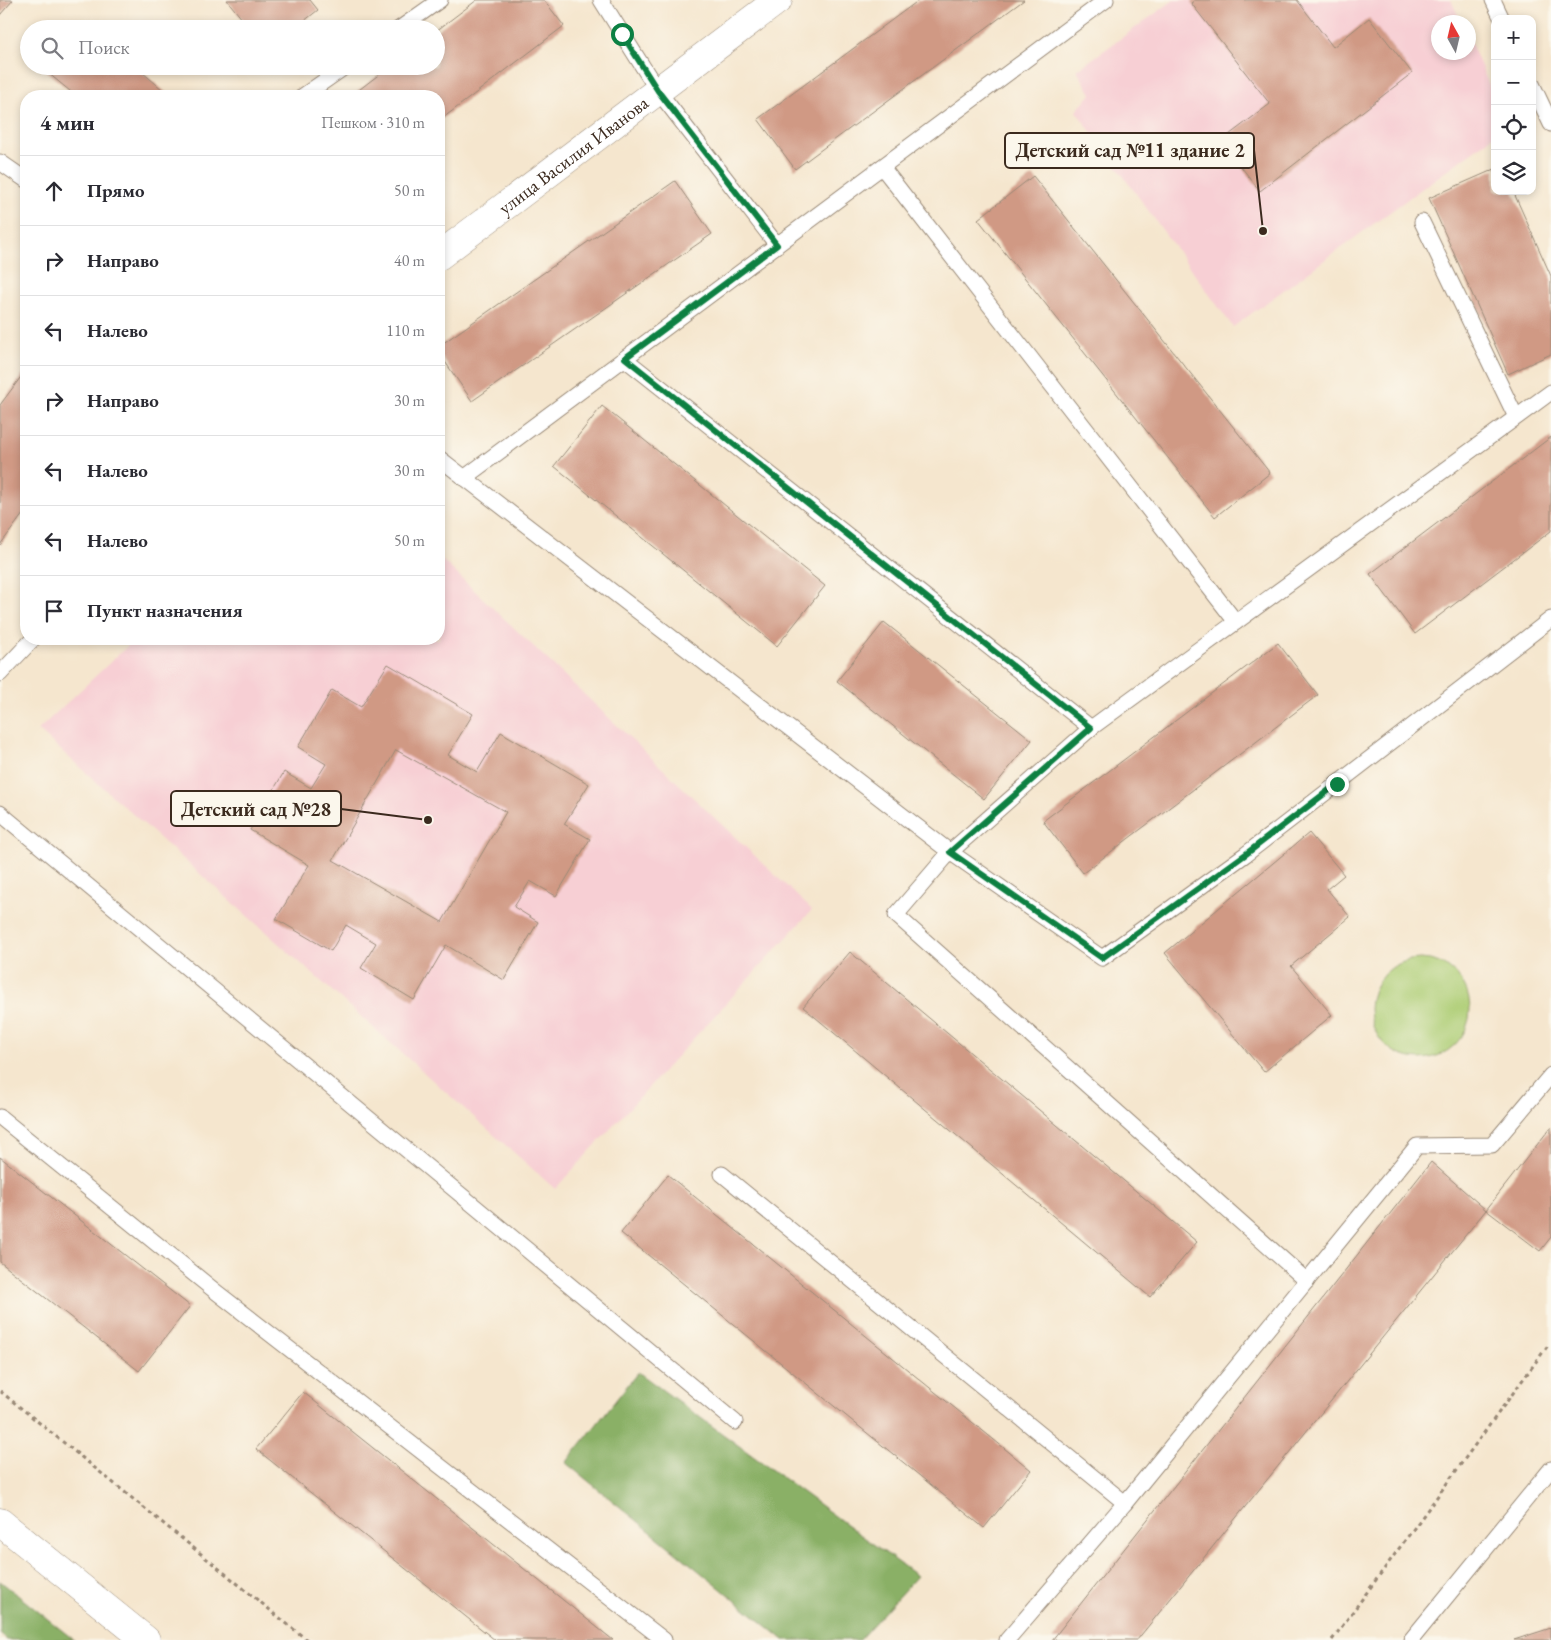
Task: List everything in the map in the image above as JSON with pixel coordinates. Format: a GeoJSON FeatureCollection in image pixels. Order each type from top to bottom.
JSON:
{"type":"FeatureCollection","features":[{"type":"Feature","properties":{"kind":"street","name":"улица Василия Иванова"},"geometry":{"type":"LineString","coordinates":[[445,251],[778,0]]}},
{"type":"Feature","properties":{"kind":"street"},"geometry":{"type":"LineString","coordinates":[[0,1522],[146,1640]]}},
{"type":"Feature","properties":{"kind":"lane"},"geometry":{"type":"LineString","coordinates":[[412,20],[440,0]]}},
{"type":"Feature","properties":{"kind":"lane"},"geometry":{"type":"LineString","coordinates":[[601,0],[658,91],[777,245]]}},
{"type":"Feature","properties":{"kind":"lane"},"geometry":{"type":"LineString","coordinates":[[464,478],[1106,0]]}},
{"type":"Feature","properties":{"kind":"lane"},"geometry":{"type":"LineString","coordinates":[[1493,0],[1500,15]]}},
{"type":"Feature","properties":{"kind":"lane"},"geometry":{"type":"LineString","coordinates":[[312,90],[333,75]]}},
{"type":"Feature","properties":{"kind":"lane"},"geometry":{"type":"LineString","coordinates":[[1536,92],[1551,124]]}},
{"type":"Feature","properties":{"kind":"lane"},"geometry":{"type":"LineString","coordinates":[[0,162],[20,176]]}},
{"type":"Feature","properties":{"kind":"lane"},"geometry":{"type":"LineString","coordinates":[[882,167],[1236,622]]}},
{"type":"Feature","properties":{"kind":"lane"},"geometry":{"type":"LineString","coordinates":[[1422,222],[1516,417]]}},
{"type":"Feature","properties":{"kind":"lane"},"geometry":{"type":"LineString","coordinates":[[625,358],[1091,728]]}},
{"type":"Feature","properties":{"kind":"lane"},"geometry":{"type":"LineString","coordinates":[[1307,1281],[896,915],[950,852],[1091,728],[1551,392]]}},
{"type":"Feature","properties":{"kind":"lane"},"geometry":{"type":"LineString","coordinates":[[445,463],[950,852],[1102,958],[1246,854],[1551,619]]}},
{"type":"Feature","properties":{"kind":"lane"},"geometry":{"type":"LineString","coordinates":[[0,674],[28,645]]}},
{"type":"Feature","properties":{"kind":"lane"},"geometry":{"type":"LineString","coordinates":[[0,813],[735,1422]]}},
{"type":"Feature","properties":{"kind":"lane"},"geometry":{"type":"LineString","coordinates":[[1007,1640],[1125,1503],[1417,1146],[1492,1145],[1551,1075]]}},
{"type":"Feature","properties":{"kind":"lane"},"geometry":{"type":"LineString","coordinates":[[0,1118],[215,1292],[664,1640]]}},
{"type":"Feature","properties":{"kind":"lane"},"geometry":{"type":"LineString","coordinates":[[722,1174],[1125,1503]]}},
{"type":"Feature","properties":{"kind":"lane"},"geometry":{"type":"LineString","coordinates":[[1411,1640],[1551,1469]]}},
{"type":"Feature","properties":{"kind":"path"},"geometry":{"type":"LineString","coordinates":[[1332,1640],[1549,1344]]}},
{"type":"Feature","properties":{"kind":"path"},"geometry":{"type":"LineString","coordinates":[[0,1391],[307,1640]]}},
{"type":"Feature","properties":{"kind":"shaded area"},"geometry":{"type":"Polygon","coordinates":[[[1174,0],[1451,0],[1458,15],[1431,15],[1431,60],[1476,60],[1476,55],[1491,89],[1491,138],[1233,327],[1076,111],[1091,94],[1077,70],[1174,0]]]}},
{"type":"Feature","properties":{"kind":"shaded area"},"geometry":{"type":"Polygon","coordinates":[[[445,563],[812,910],[555,1189],[38,730],[129,645],[445,645],[445,563]]]}},
{"type":"Feature","properties":{"kind":"green space"},"geometry":{"type":"Polygon","coordinates":[[[1420,959],[1430,960],[1448,967],[1462,981],[1469,999],[1469,1019],[1462,1037],[1448,1051],[1430,1058],[1420,1059],[1410,1058],[1392,1051],[1378,1037],[1371,1019],[1370,1009],[1371,999],[1378,981],[1392,967],[1410,960],[1420,959]]]}},
{"type":"Feature","properties":{"kind":"green space"},"geometry":{"type":"Polygon","coordinates":[[[638,1372],[917,1576],[859,1640],[784,1640],[566,1463],[638,1372]]]}},
{"type":"Feature","properties":{"kind":"green space"},"geometry":{"type":"Polygon","coordinates":[[[0,1581],[74,1640],[7,1640],[0,1634],[0,1581]]]}},
{"type":"Feature","properties":{"kind":"building"},"geometry":{"type":"Polygon","coordinates":[[[0,0],[13,0],[0,15],[0,0]]]}},
{"type":"Feature","properties":{"kind":"building"},"geometry":{"type":"Polygon","coordinates":[[[227,0],[310,0],[318,10],[305,20],[243,20],[227,0]]]}},
{"type":"Feature","properties":{"kind":"building"},"geometry":{"type":"Polygon","coordinates":[[[477,0],[544,0],[564,26],[445,116],[445,90],[359,90],[378,75],[445,75],[445,24],[477,0]]]}},
{"type":"Feature","properties":{"kind":"building"},"geometry":{"type":"Polygon","coordinates":[[[919,0],[1024,0],[795,169],[758,119],[919,0]]]}},
{"type":"Feature","properties":{"kind":"building"},"geometry":{"type":"Polygon","coordinates":[[[1195,0],[1297,0],[1333,47],[1369,18],[1412,73],[1260,191],[1221,141],[1270,104],[1191,3],[1195,0]]]}},
{"type":"Feature","properties":{"kind":"building"},"geometry":{"type":"Polygon","coordinates":[[[50,75],[146,75],[163,90],[69,90],[50,75]]]}},
{"type":"Feature","properties":{"kind":"building"},"geometry":{"type":"Polygon","coordinates":[[[1491,171],[1491,195],[1515,195],[1551,276],[1551,354],[1508,374],[1429,198],[1491,171]]]}},
{"type":"Feature","properties":{"kind":"building"},"geometry":{"type":"Polygon","coordinates":[[[1033,176],[1270,473],[1215,517],[978,219],[1033,176]]]}},
{"type":"Feature","properties":{"kind":"building"},"geometry":{"type":"Polygon","coordinates":[[[675,181],[712,234],[472,401],[445,362],[445,342],[675,181]]]}},
{"type":"Feature","properties":{"kind":"building"},"geometry":{"type":"Polygon","coordinates":[[[20,378],[20,518],[0,545],[0,405],[20,378]]]}},
{"type":"Feature","properties":{"kind":"building"},"geometry":{"type":"Polygon","coordinates":[[[602,406],[825,586],[777,646],[554,466],[602,406]]]}},
{"type":"Feature","properties":{"kind":"building"},"geometry":{"type":"Polygon","coordinates":[[[1551,437],[1551,531],[1415,634],[1370,574],[1551,437]]]}},
{"type":"Feature","properties":{"kind":"building"},"geometry":{"type":"Polygon","coordinates":[[[884,622],[1032,740],[984,799],[837,681],[884,622]]]}},
{"type":"Feature","properties":{"kind":"building"},"geometry":{"type":"Polygon","coordinates":[[[1278,643],[1318,695],[1083,873],[1043,821],[1278,643]]]}},
{"type":"Feature","properties":{"kind":"building"},"geometry":{"type":"Polygon","coordinates":[[[388,664],[473,714],[448,755],[477,772],[501,732],[589,784],[564,824],[590,839],[556,896],[530,881],[514,907],[538,922],[504,980],[446,945],[414,1000],[361,968],[376,943],[346,925],[331,951],[276,919],[309,865],[250,830],[284,772],[311,788],[326,764],[298,747],[332,690],[361,707],[388,664]],[[396,750],[333,860],[442,922],[506,812],[396,750]]]}},
{"type":"Feature","properties":{"kind":"building"},"geometry":{"type":"Polygon","coordinates":[[[1309,833],[1344,875],[1327,889],[1350,917],[1291,966],[1332,1015],[1264,1072],[1165,953],[1309,833]]]}},
{"type":"Feature","properties":{"kind":"building"},"geometry":{"type":"Polygon","coordinates":[[[850,952],[1197,1242],[1150,1297],[803,1007],[850,952]]]}},
{"type":"Feature","properties":{"kind":"building"},"geometry":{"type":"Polygon","coordinates":[[[1551,1127],[1551,1237],[1540,1251],[1486,1210],[1551,1127]]]}},
{"type":"Feature","properties":{"kind":"building"},"geometry":{"type":"Polygon","coordinates":[[[0,1157],[190,1306],[139,1371],[0,1262],[0,1157]]]}},
{"type":"Feature","properties":{"kind":"building"},"geometry":{"type":"Polygon","coordinates":[[[1431,1162],[1486,1210],[1137,1640],[1052,1640],[1431,1162]]]}},
{"type":"Feature","properties":{"kind":"building"},"geometry":{"type":"Polygon","coordinates":[[[668,1175],[1031,1470],[984,1528],[621,1233],[668,1175]]]}},
{"type":"Feature","properties":{"kind":"building"},"geometry":{"type":"Polygon","coordinates":[[[303,1392],[613,1640],[495,1640],[256,1449],[303,1392]]]}},
{"type":"Feature","properties":{"kind":"building"},"geometry":{"type":"Polygon","coordinates":[[[1551,1628],[1551,1640],[1514,1640],[1551,1628]]]}},
{"type":"Feature","properties":{"kind":"place","name":"Детский сад №11 здание 2"},"geometry":{"type":"Point","coordinates":[1263,231]}},
{"type":"Feature","properties":{"kind":"place","name":"Детский сад №28"},"geometry":{"type":"Point","coordinates":[428,820]}},
{"type":"Feature","properties":{"kind":"route"},"geometry":{"type":"LineString","coordinates":[[622,34],[658,91],[777,245],[625,358],[1091,728],[950,852],[1102,958],[1246,854],[1337,784]]}}]}
